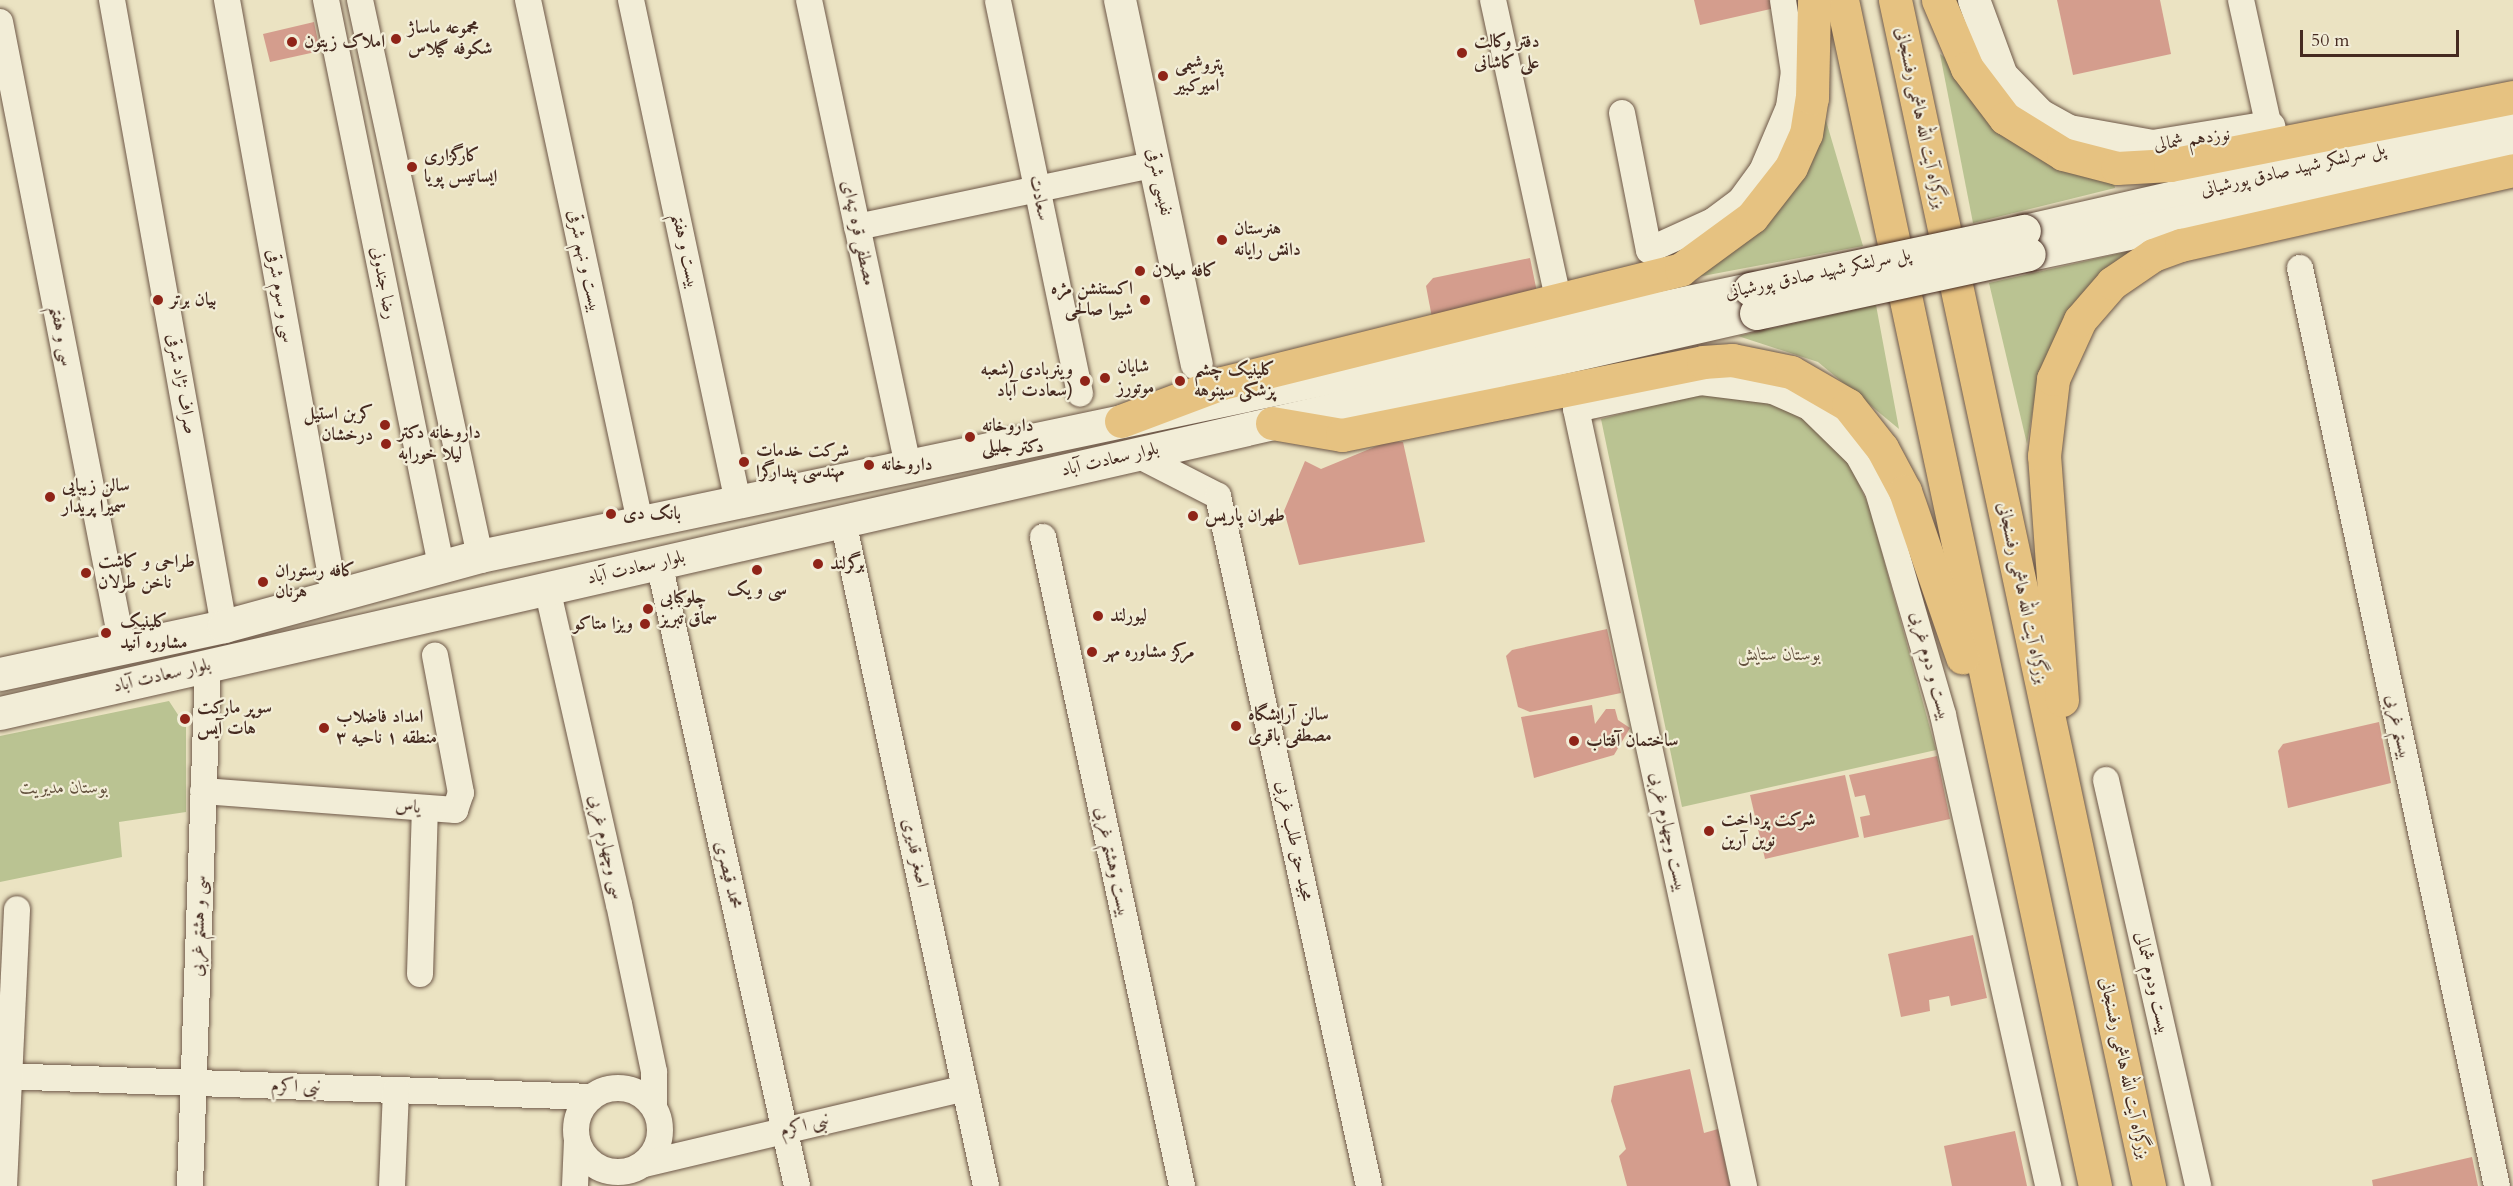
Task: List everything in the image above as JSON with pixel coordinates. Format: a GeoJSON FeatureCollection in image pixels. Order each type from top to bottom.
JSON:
{"type":"FeatureCollection","features":[{"type":"Feature","properties":{"kind":"highway"},"geometry":{"type":"LineString","coordinates":[[1121,421],[1222,383],[1681,269],[1752,217],[1791,167],[1806,134],[1812,98],[1814,0]]}},
{"type":"Feature","properties":{"kind":"highway"},"geometry":{"type":"LineString","coordinates":[[1842,0],[2002,760],[2096,1186]]}},
{"type":"Feature","properties":{"kind":"highway","name":"بزرگراه آیت الله هاشمی رفسنجانی"},"geometry":{"type":"LineString","coordinates":[[1895,0],[2150,1186]]}},
{"type":"Feature","properties":{"kind":"highway"},"geometry":{"type":"LineString","coordinates":[[1938,0],[1967,68],[2005,118],[2055,151],[2117,168],[2170,165],[2513,97]]}},
{"type":"Feature","properties":{"kind":"highway"},"geometry":{"type":"LineString","coordinates":[[2070,813],[2044,456],[2054,379],[2080,320],[2112,283],[2153,255],[2181,245],[2513,170]]}},
{"type":"Feature","properties":{"kind":"highway"},"geometry":{"type":"LineString","coordinates":[[1272,423],[1342,435],[1703,362],[1732,360],[1791,372],[1848,405],[1893,466],[2002,760]]}},
{"type":"Feature","properties":{"kind":"main road","name":"پل سرلشکر شهید صادق پورشیانی"},"geometry":{"type":"LineString","coordinates":[[2027,243],[2513,120]]}},
{"type":"Feature","properties":{"kind":"main road","name":"پل سرلشکر شهید صادق پورشیانی"},"geometry":{"type":"LineString","coordinates":[[1121,421],[1753,301],[2027,243],[2513,152]]}},
{"type":"Feature","properties":{"kind":"main road","name":"پل سرلشکر شهید صادق پورشیانی"},"geometry":{"type":"LineString","coordinates":[[1272,423],[1753,301]]}},
{"type":"Feature","properties":{"kind":"main road","name":"بلوار سعادت آباد"},"geometry":{"type":"LineString","coordinates":[[0,674],[123,650],[224,626],[342,591],[480,556],[1121,421]]}},
{"type":"Feature","properties":{"kind":"main road","name":"بلوار سعادت آباد"},"geometry":{"type":"LineString","coordinates":[[0,713],[1272,423]]}},
{"type":"Feature","properties":{"kind":"main road"},"geometry":{"type":"LineString","coordinates":[[342,591],[362,630]]}},
{"type":"Feature","properties":{"kind":"street","name":"صراف‌ نژاد شرقی"},"geometry":{"type":"LineString","coordinates":[[112,0],[224,626]]}},
{"type":"Feature","properties":{"kind":"street","name":"سی و سوم شرقی"},"geometry":{"type":"LineString","coordinates":[[227,0],[342,591]]}},
{"type":"Feature","properties":{"kind":"street","name":"رضا جندونی"},"geometry":{"type":"LineString","coordinates":[[326,0],[441,565]]}},
{"type":"Feature","properties":{"kind":"street","name":"رضا جندونی"},"geometry":{"type":"LineString","coordinates":[[360,0],[480,556]]}},
{"type":"Feature","properties":{"kind":"street","name":"بیست و نهم شرقی"},"geometry":{"type":"LineString","coordinates":[[528,0],[640,522]]}},
{"type":"Feature","properties":{"kind":"street","name":"بیست و هفتم"},"geometry":{"type":"LineString","coordinates":[[631,0],[738,502]]}},
{"type":"Feature","properties":{"kind":"street","name":"مصطفی قره تپه‌ای"},"geometry":{"type":"LineString","coordinates":[[809,0],[908,466]]}},
{"type":"Feature","properties":{"kind":"street","name":"نفیسی شرقی"},"geometry":{"type":"LineString","coordinates":[[1120,0],[1197,364]]}},
{"type":"Feature","properties":{"kind":"street"},"geometry":{"type":"LineString","coordinates":[[1493,0],[1555,285]]}},
{"type":"Feature","properties":{"kind":"street"},"geometry":{"type":"LineString","coordinates":[[1622,113],[1649,250],[1713,222],[1740,201],[1762,171],[1789,107],[1794,73],[1783,0]]}},
{"type":"Feature","properties":{"kind":"street","name":"نوزدهم شمالی"},"geometry":{"type":"LineString","coordinates":[[1974,0],[2002,76],[2040,115],[2069,130],[2153,146],[2269,128]]}},
{"type":"Feature","properties":{"kind":"street"},"geometry":{"type":"LineString","coordinates":[[2241,0],[2269,128]]}},
{"type":"Feature","properties":{"kind":"street","name":"سعادت"},"geometry":{"type":"LineString","coordinates":[[998,1],[1080,394]]}},
{"type":"Feature","properties":{"kind":"street","name":"سی و هفتم"},"geometry":{"type":"LineString","coordinates":[[0,22],[123,650]]}},
{"type":"Feature","properties":{"kind":"street"},"geometry":{"type":"LineString","coordinates":[[337,55],[370,48]]}},
{"type":"Feature","properties":{"kind":"street"},"geometry":{"type":"LineString","coordinates":[[857,227],[1155,164]]}},
{"type":"Feature","properties":{"kind":"street","name":"بیستم غربی"},"geometry":{"type":"LineString","coordinates":[[2300,268],[2497,1186]]}},
{"type":"Feature","properties":{"kind":"street","name":"بیست و دوم غربی"},"geometry":{"type":"LineString","coordinates":[[1576,409],[1701,382],[1730,382],[1773,391],[1809,407],[1858,455],[1894,537],[1943,715],[2048,1186]]}},
{"type":"Feature","properties":{"kind":"street","name":"بیست وچهارم غربی"},"geometry":{"type":"LineString","coordinates":[[1576,409],[1744,1186]]}},
{"type":"Feature","properties":{"kind":"street","name":"مجید حق طلب غربی"},"geometry":{"type":"LineString","coordinates":[[1136,454],[1218,496],[1369,1186]]}},
{"type":"Feature","properties":{"kind":"street","name":"اصغر قدیری"},"geometry":{"type":"LineString","coordinates":[[843,521],[986,1186]]}},
{"type":"Feature","properties":{"kind":"street","name":"بیست وهشتم غربی"},"geometry":{"type":"LineString","coordinates":[[1043,537],[1182,1186]]}},
{"type":"Feature","properties":{"kind":"street","name":"محمد قیصری"},"geometry":{"type":"LineString","coordinates":[[659,563],[798,1186]]}},
{"type":"Feature","properties":{"kind":"street","name":"سی وچهارم غربی"},"geometry":{"type":"LineString","coordinates":[[547,588],[622,915],[654,1072],[654,1107]]}},
{"type":"Feature","properties":{"kind":"street","name":"یاس"},"geometry":{"type":"LineString","coordinates":[[203,791],[454,810],[461,793],[435,655]]}},
{"type":"Feature","properties":{"kind":"street","name":"سی و هشتم غربی"},"geometry":{"type":"LineString","coordinates":[[190,1186],[208,666]]}},
{"type":"Feature","properties":{"kind":"street","name":"بیست ودوم شمالی"},"geometry":{"type":"LineString","coordinates":[[2106,780],[2198,1186]]}},
{"type":"Feature","properties":{"kind":"street"},"geometry":{"type":"LineString","coordinates":[[420,974],[425,808]]}},
{"type":"Feature","properties":{"kind":"street"},"geometry":{"type":"LineString","coordinates":[[4,1186],[5,1076],[17,909]]}},
{"type":"Feature","properties":{"kind":"street","name":"نبی اکرم"},"geometry":{"type":"LineString","coordinates":[[5,1076],[592,1097]]}},
{"type":"Feature","properties":{"kind":"street"},"geometry":{"type":"LineString","coordinates":[[575,1186],[577,1140],[580,1112],[592,1097],[622,1088],[654,1107],[658,1142],[644,1164],[621,1179],[593,1164],[577,1140]]}},
{"type":"Feature","properties":{"kind":"street","name":"نبی اکرم"},"geometry":{"type":"LineString","coordinates":[[644,1164],[965,1088]]}},
{"type":"Feature","properties":{"kind":"street"},"geometry":{"type":"LineString","coordinates":[[392,1186],[396,1090]]}},
{"type":"Feature","properties":{"kind":"green space"},"geometry":{"type":"Polygon","coordinates":[[[1940,54],[2113,178],[2115,188],[1973,223],[1940,54]]]}},
{"type":"Feature","properties":{"kind":"green space"},"geometry":{"type":"Polygon","coordinates":[[[1824,114],[1863,246],[1692,278],[1752,235],[1824,114]]]}},
{"type":"Feature","properties":{"kind":"green space"},"geometry":{"type":"Polygon","coordinates":[[[2139,249],[2037,384],[2027,444],[1989,283],[2139,249]]]}},
{"type":"Feature","properties":{"kind":"green space"},"geometry":{"type":"Polygon","coordinates":[[[1876,305],[1899,429],[1818,362],[1738,336],[1876,305]]]}},
{"type":"Feature","properties":{"kind":"green space","name":"بوستان ستایش"},"geometry":{"type":"Polygon","coordinates":[[[1713,390],[1764,399],[1810,423],[1846,456],[1869,506],[1936,750],[1682,807],[1601,419],[1713,390]]]}},
{"type":"Feature","properties":{"kind":"green space","name":"بوستان مدیریت"},"geometry":{"type":"Polygon","coordinates":[[[169,701],[186,727],[186,812],[119,822],[122,857],[0,882],[0,736],[169,701]]]}},
{"type":"Feature","properties":{"kind":"building"},"geometry":{"type":"Polygon","coordinates":[[[1694,0],[1773,0],[1775,8],[1700,25],[1694,0]]]}},
{"type":"Feature","properties":{"kind":"building"},"geometry":{"type":"Polygon","coordinates":[[[2057,0],[2160,0],[2171,54],[2073,75],[2057,0]]]}},
{"type":"Feature","properties":{"kind":"building","name":"املاک زیتون"},"geometry":{"type":"Polygon","coordinates":[[[314,22],[320,51],[270,62],[263,34],[314,22]]]}},
{"type":"Feature","properties":{"kind":"building"},"geometry":{"type":"Polygon","coordinates":[[[1530,258],[1539,302],[1433,323],[1426,286],[1433,278],[1530,258]]]}},
{"type":"Feature","properties":{"kind":"building"},"geometry":{"type":"Polygon","coordinates":[[[1389,441],[1403,442],[1425,542],[1299,565],[1284,511],[1305,461],[1321,469],[1389,441]]]}},
{"type":"Feature","properties":{"kind":"building"},"geometry":{"type":"Polygon","coordinates":[[[1607,629],[1621,693],[1530,712],[1518,707],[1506,656],[1512,650],[1607,629]]]}},
{"type":"Feature","properties":{"kind":"building","name":"ساختمان آفتاب"},"geometry":{"type":"Polygon","coordinates":[[[1592,705],[1595,724],[1606,709],[1615,709],[1618,720],[1630,728],[1614,755],[1534,778],[1521,717],[1592,705]]]}},
{"type":"Feature","properties":{"kind":"building"},"geometry":{"type":"Polygon","coordinates":[[[2379,722],[2391,783],[2288,808],[2278,751],[2283,744],[2379,722]]]}},
{"type":"Feature","properties":{"kind":"building"},"geometry":{"type":"Polygon","coordinates":[[[1937,756],[1950,819],[1864,838],[1860,817],[1870,815],[1865,795],[1855,797],[1849,775],[1937,756]]]}},
{"type":"Feature","properties":{"kind":"building"},"geometry":{"type":"Polygon","coordinates":[[[1845,775],[1859,837],[1765,859],[1750,795],[1845,775]]]}},
{"type":"Feature","properties":{"kind":"building"},"geometry":{"type":"Polygon","coordinates":[[[1973,935],[1987,998],[1951,1006],[1949,996],[1929,1000],[1930,1011],[1901,1017],[1888,954],[1973,935]]]}},
{"type":"Feature","properties":{"kind":"building"},"geometry":{"type":"Polygon","coordinates":[[[1690,1069],[1704,1133],[1718,1129],[1730,1186],[1627,1186],[1619,1156],[1626,1149],[1611,1101],[1614,1086],[1690,1069]]]}},
{"type":"Feature","properties":{"kind":"building"},"geometry":{"type":"Polygon","coordinates":[[[2015,1131],[2027,1186],[1952,1186],[1944,1146],[2015,1131]]]}},
{"type":"Feature","properties":{"kind":"building"},"geometry":{"type":"Polygon","coordinates":[[[2472,1157],[2478,1186],[2373,1186],[2372,1180],[2472,1157]]]}},
{"type":"Feature","properties":{"kind":"place","name":"مجموعه ماساژ شکوفه گیلاس"},"geometry":{"type":"Point","coordinates":[396,39]}},
{"type":"Feature","properties":{"kind":"place","name":"املاک زیتون"},"geometry":{"type":"Point","coordinates":[292,42]}},
{"type":"Feature","properties":{"kind":"place","name":"دفتر وکالت علی کاشانی"},"geometry":{"type":"Point","coordinates":[1462,53]}},
{"type":"Feature","properties":{"kind":"place","name":"پتروشیمی امیرکبیر"},"geometry":{"type":"Point","coordinates":[1163,76]}},
{"type":"Feature","properties":{"kind":"place","name":"کارگزاری ایساتیس پویا"},"geometry":{"type":"Point","coordinates":[412,167]}},
{"type":"Feature","properties":{"kind":"place","name":"هنرستان دانش رایانه"},"geometry":{"type":"Point","coordinates":[1222,240]}},
{"type":"Feature","properties":{"kind":"place","name":"کافه میلان"},"geometry":{"type":"Point","coordinates":[1140,271]}},
{"type":"Feature","properties":{"kind":"place","name":"بیان برتر"},"geometry":{"type":"Point","coordinates":[158,300]}},
{"type":"Feature","properties":{"kind":"place","name":"اکستنشن مژه شیوا صالحی"},"geometry":{"type":"Point","coordinates":[1145,300]}},
{"type":"Feature","properties":{"kind":"place","name":"شایان موتورز"},"geometry":{"type":"Point","coordinates":[1105,378]}},
{"type":"Feature","properties":{"kind":"place","name":"وینربادی (شعبه سعادت آباد)"},"geometry":{"type":"Point","coordinates":[1085,381]}},
{"type":"Feature","properties":{"kind":"place","name":"کلینیک چشم پزشکی سینوهه"},"geometry":{"type":"Point","coordinates":[1180,381]}},
{"type":"Feature","properties":{"kind":"place","name":"کربن استیل درخشان"},"geometry":{"type":"Point","coordinates":[385,425]}},
{"type":"Feature","properties":{"kind":"place","name":"داروخانه دکتر جلیلی"},"geometry":{"type":"Point","coordinates":[970,437]}},
{"type":"Feature","properties":{"kind":"place","name":"داروخانه دکتر لیلا خورابه"},"geometry":{"type":"Point","coordinates":[386,444]}},
{"type":"Feature","properties":{"kind":"place","name":"شرکت خدمات مهندسى پندارگرا"},"geometry":{"type":"Point","coordinates":[744,462]}},
{"type":"Feature","properties":{"kind":"place","name":"داروخانه"},"geometry":{"type":"Point","coordinates":[869,465]}},
{"type":"Feature","properties":{"kind":"place","name":"سالن زیبایی سمیرا پریدار"},"geometry":{"type":"Point","coordinates":[50,497]}},
{"type":"Feature","properties":{"kind":"place","name":"بانک دی"},"geometry":{"type":"Point","coordinates":[611,514]}},
{"type":"Feature","properties":{"kind":"place","name":"طهران پاریس"},"geometry":{"type":"Point","coordinates":[1193,516]}},
{"type":"Feature","properties":{"kind":"place","name":"برگرلند"},"geometry":{"type":"Point","coordinates":[818,564]}},
{"type":"Feature","properties":{"kind":"place","name":"سی و یک"},"geometry":{"type":"Point","coordinates":[757,570]}},
{"type":"Feature","properties":{"kind":"place","name":"طراحی و کاشت ناخن طرلان"},"geometry":{"type":"Point","coordinates":[86,573]}},
{"type":"Feature","properties":{"kind":"place","name":"كافه رستوران هرنان"},"geometry":{"type":"Point","coordinates":[263,582]}},
{"type":"Feature","properties":{"kind":"place","name":"چلوکبابی سماق تبریز"},"geometry":{"type":"Point","coordinates":[648,609]}},
{"type":"Feature","properties":{"kind":"place","name":"لیورلند"},"geometry":{"type":"Point","coordinates":[1098,616]}},
{"type":"Feature","properties":{"kind":"place","name":"ویزا متاکو"},"geometry":{"type":"Point","coordinates":[645,624]}},
{"type":"Feature","properties":{"kind":"place","name":"کلینیک مشاوره آنید"},"geometry":{"type":"Point","coordinates":[106,633]}},
{"type":"Feature","properties":{"kind":"place","name":"مرکز مشاوره مهر"},"geometry":{"type":"Point","coordinates":[1092,652]}},
{"type":"Feature","properties":{"kind":"place","name":"سوپر مارکت هات آیس"},"geometry":{"type":"Point","coordinates":[185,719]}},
{"type":"Feature","properties":{"kind":"place","name":"سالن آرایشگاه مصطفی باقری"},"geometry":{"type":"Point","coordinates":[1236,726]}},
{"type":"Feature","properties":{"kind":"place","name":"امداد فاضلاب منطقه ۱ ناحیه ۳"},"geometry":{"type":"Point","coordinates":[324,728]}},
{"type":"Feature","properties":{"kind":"place","name":"ساختمان آفتاب"},"geometry":{"type":"Point","coordinates":[1574,741]}},
{"type":"Feature","properties":{"kind":"place","name":"شرکت پرداخت نوین آرین"},"geometry":{"type":"Point","coordinates":[1709,831]}}]}
